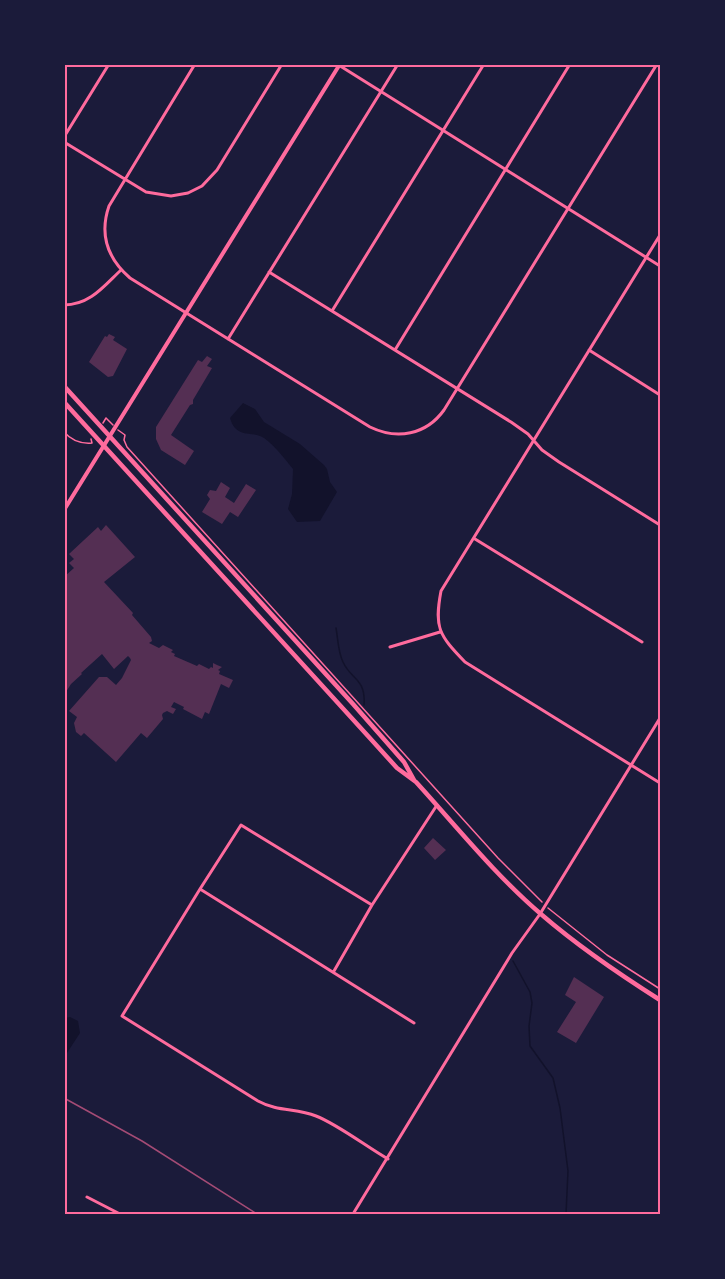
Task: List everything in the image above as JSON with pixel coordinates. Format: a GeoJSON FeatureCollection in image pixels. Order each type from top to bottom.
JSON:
{"type":"FeatureCollection","features":[{"type":"Feature","properties":{"kind":"main road"},"geometry":{"type":"LineString","coordinates":[[64,386],[404,762],[416,783]]}},
{"type":"Feature","properties":{"kind":"main road"},"geometry":{"type":"LineString","coordinates":[[64,402],[397,768],[416,783],[492,866],[540,914],[607,966],[660,1000]]}},
{"type":"Feature","properties":{"kind":"street"},"geometry":{"type":"LineString","coordinates":[[64,137],[109,64]]}},
{"type":"Feature","properties":{"kind":"street"},"geometry":{"type":"LineString","coordinates":[[195,64],[109,206],[104,220],[104,236],[111,255],[121,270],[186,313],[370,427],[387,433],[410,433],[431,424],[440,416],[657,64]]}},
{"type":"Feature","properties":{"kind":"street"},"geometry":{"type":"LineString","coordinates":[[64,142],[146,192],[163,196],[179,195],[202,186],[217,170],[282,64]]}},
{"type":"Feature","properties":{"kind":"street"},"geometry":{"type":"LineString","coordinates":[[228,339],[398,64]]}},
{"type":"Feature","properties":{"kind":"street"},"geometry":{"type":"LineString","coordinates":[[332,310],[484,64]]}},
{"type":"Feature","properties":{"kind":"street"},"geometry":{"type":"LineString","coordinates":[[395,350],[570,64]]}},
{"type":"Feature","properties":{"kind":"street"},"geometry":{"type":"LineString","coordinates":[[64,510],[339,65],[660,266]]}},
{"type":"Feature","properties":{"kind":"street"},"geometry":{"type":"LineString","coordinates":[[660,235],[441,591],[437,612],[440,632],[465,662],[660,783]]}},
{"type":"Feature","properties":{"kind":"street"},"geometry":{"type":"LineString","coordinates":[[64,305],[83,303],[93,297],[121,270]]}},
{"type":"Feature","properties":{"kind":"street"},"geometry":{"type":"LineString","coordinates":[[269,272],[511,422],[559,462],[660,525]]}},
{"type":"Feature","properties":{"kind":"street"},"geometry":{"type":"LineString","coordinates":[[589,350],[660,395]]}},
{"type":"Feature","properties":{"kind":"street"},"geometry":{"type":"LineString","coordinates":[[475,538],[642,642]]}},
{"type":"Feature","properties":{"kind":"street"},"geometry":{"type":"LineString","coordinates":[[390,647],[440,632]]}},
{"type":"Feature","properties":{"kind":"street"},"geometry":{"type":"LineString","coordinates":[[353,1215],[512,953],[540,914],[660,718]]}},
{"type":"Feature","properties":{"kind":"street"},"geometry":{"type":"LineString","coordinates":[[334,971],[372,905],[437,806]]}},
{"type":"Feature","properties":{"kind":"street"},"geometry":{"type":"LineString","coordinates":[[372,905],[241,825],[122,1016],[258,1101],[278,1110],[300,1111],[320,1117],[388,1159]]}},
{"type":"Feature","properties":{"kind":"street"},"geometry":{"type":"LineString","coordinates":[[200,889],[414,1023]]}},
{"type":"Feature","properties":{"kind":"street"},"geometry":{"type":"LineString","coordinates":[[87,1197],[120,1215]]}},
{"type":"Feature","properties":{"kind":"path"},"geometry":{"type":"LineString","coordinates":[[64,432],[82,443],[92,443],[92,438]]}},
{"type":"Feature","properties":{"kind":"path"},"geometry":{"type":"LineString","coordinates":[[122,434],[127,447],[467,824],[540,901]]}},
{"type":"Feature","properties":{"kind":"path"},"geometry":{"type":"LineString","coordinates":[[550,909],[608,955],[660,989]]}},
{"type":"Feature","properties":{"kind":"shaded area"},"geometry":{"type":"Polygon","coordinates":[[[243,403],[255,409],[264,422],[300,444],[327,469],[330,482],[337,492],[320,521],[297,522],[288,509],[292,494],[293,469],[264,438],[240,432],[233,425],[230,418],[243,403]]]}},
{"type":"Feature","properties":{"kind":"shaded area"},"geometry":{"type":"Polygon","coordinates":[[[70,1017],[78,1021],[80,1033],[65,1056],[65,1018],[70,1017]]]}},
{"type":"Feature","properties":{"kind":"building"},"geometry":{"type":"Polygon","coordinates":[[[109,334],[115,337],[113,340],[127,349],[113,376],[108,377],[89,362],[105,336],[109,334]]]}},
{"type":"Feature","properties":{"kind":"building"},"geometry":{"type":"Polygon","coordinates":[[[207,356],[212,359],[207,366],[212,368],[193,400],[193,404],[190,405],[171,435],[194,451],[185,465],[161,450],[156,439],[156,427],[198,360],[202,362],[207,356]]]}},
{"type":"Feature","properties":{"kind":"building"},"geometry":{"type":"Polygon","coordinates":[[[221,482],[230,488],[225,497],[234,503],[246,484],[256,490],[238,517],[230,512],[222,524],[202,512],[210,499],[207,495],[210,490],[216,491],[221,482]]]}},
{"type":"Feature","properties":{"kind":"building"},"geometry":{"type":"Polygon","coordinates":[[[106,525],[135,557],[104,582],[133,613],[132,615],[151,637],[152,641],[149,643],[159,648],[163,645],[173,650],[171,652],[175,654],[174,656],[197,666],[199,664],[209,669],[213,668],[213,663],[222,667],[218,670],[219,674],[233,680],[229,688],[221,684],[209,714],[205,712],[202,719],[174,702],[171,707],[176,709],[173,714],[167,711],[163,713],[163,719],[147,738],[141,733],[116,762],[84,733],[81,736],[76,732],[74,723],[77,717],[69,711],[99,677],[107,677],[116,685],[122,678],[130,658],[128,656],[114,669],[102,654],[81,673],[64,695],[64,577],[74,568],[69,563],[74,559],[69,554],[98,527],[101,531],[106,525]]]}},
{"type":"Feature","properties":{"kind":"building"},"geometry":{"type":"Polygon","coordinates":[[[433,838],[446,850],[435,860],[424,848],[433,838]]]}},
{"type":"Feature","properties":{"kind":"building"},"geometry":{"type":"Polygon","coordinates":[[[574,977],[604,997],[576,1043],[557,1032],[576,1002],[565,995],[574,977]]]}},
{"type":"Feature","properties":{"kind":"waterway"},"geometry":{"type":"LineString","coordinates":[[336,628],[341,658],[363,689],[364,705]]}},
{"type":"Feature","properties":{"kind":"waterway"},"geometry":{"type":"LineString","coordinates":[[513,961],[530,992],[532,1003],[529,1026],[530,1046],[553,1078],[560,1108],[568,1171],[566,1214]]}},
{"type":"Feature","properties":{"kind":"railway"},"geometry":{"type":"LineString","coordinates":[[64,1098],[142,1141],[257,1214]]}}]}
